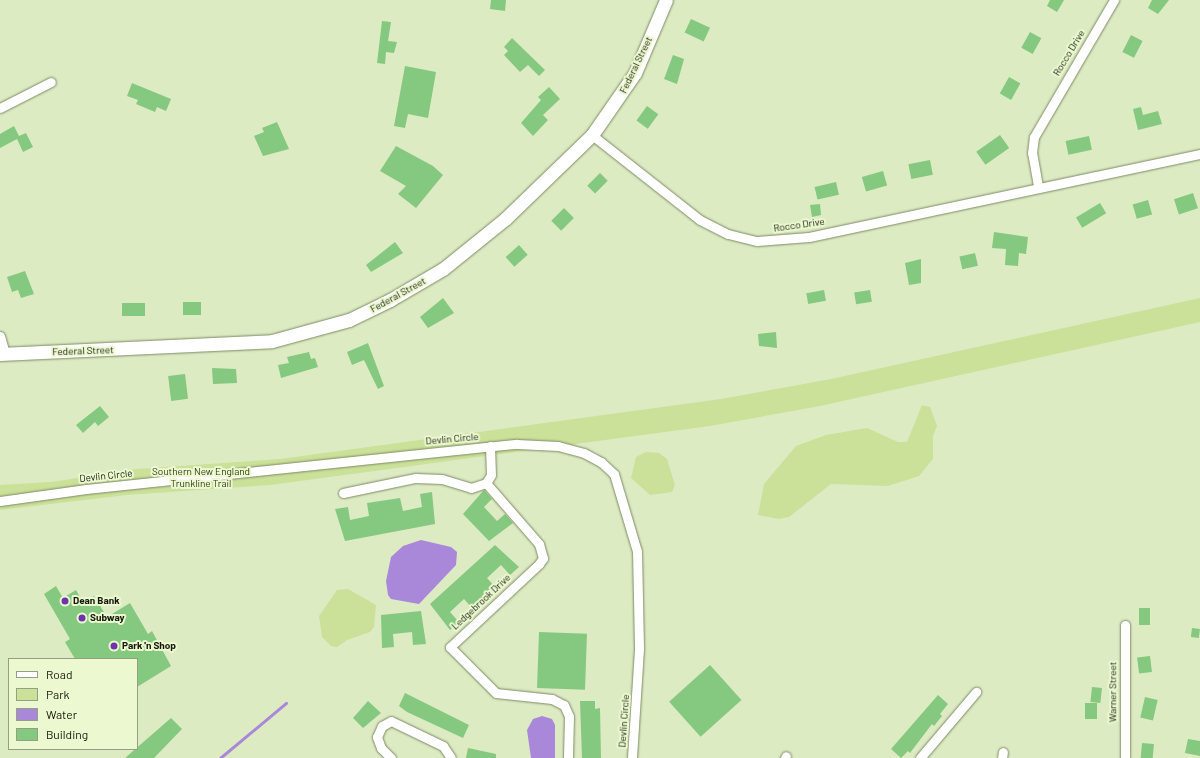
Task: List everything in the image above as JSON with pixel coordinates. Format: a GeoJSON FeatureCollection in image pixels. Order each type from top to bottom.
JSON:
{"type":"FeatureCollection","features":[{"type":"Feature","properties":{"kind":"street","name":"Federal Street"},"geometry":{"type":"LineString","coordinates":[[3,354],[248,344],[301,335],[349,320],[404,292],[448,266],[529,198],[592,135],[635,73],[666,0]]}},
{"type":"Feature","properties":{"kind":"street","name":"Rocco Drive"},"geometry":{"type":"LineString","coordinates":[[1038,186],[1032,153],[1034,136],[1114,0]]}},
{"type":"Feature","properties":{"kind":"street"},"geometry":{"type":"LineString","coordinates":[[0,108],[51,82]]}},
{"type":"Feature","properties":{"kind":"street","name":"Rocco Drive"},"geometry":{"type":"LineString","coordinates":[[592,135],[700,220],[728,234],[757,241],[808,237],[1038,186],[1200,154]]}},
{"type":"Feature","properties":{"kind":"street"},"geometry":{"type":"LineString","coordinates":[[0,336],[3,354]]}},
{"type":"Feature","properties":{"kind":"street","name":"Devlin Circle"},"geometry":{"type":"LineString","coordinates":[[0,502],[86,489],[490,446],[532,444],[572,449],[601,462],[618,483],[637,551],[640,596],[632,758]]}},
{"type":"Feature","properties":{"kind":"street"},"geometry":{"type":"LineString","coordinates":[[343,493],[415,478],[442,479],[471,488],[486,483],[491,475],[490,446]]}},
{"type":"Feature","properties":{"kind":"street","name":"Ledgebrook Drive"},"geometry":{"type":"LineString","coordinates":[[486,483],[539,544],[543,558],[450,648],[496,694],[552,699],[564,705],[569,716],[568,758]]}},
{"type":"Feature","properties":{"kind":"street","name":"Warner Street"},"geometry":{"type":"LineString","coordinates":[[1125,625],[1125,758]]}},
{"type":"Feature","properties":{"kind":"street"},"geometry":{"type":"LineString","coordinates":[[920,758],[976,692]]}},
{"type":"Feature","properties":{"kind":"street"},"geometry":{"type":"LineString","coordinates":[[391,758],[377,742],[377,737],[382,726],[391,721],[443,746],[451,758]]}},
{"type":"Feature","properties":{"kind":"green space","name":"Southern New England Trunkline Trail"},"geometry":{"type":"Polygon","coordinates":[[[1200,298],[1200,322],[820,406],[710,426],[270,485],[127,495],[0,510],[0,485],[51,482],[137,469],[280,459],[721,399],[831,379],[1200,298]]]}},
{"type":"Feature","properties":{"kind":"green space"},"geometry":{"type":"Polygon","coordinates":[[[922,405],[930,407],[937,426],[933,436],[933,459],[919,476],[888,486],[831,484],[789,517],[779,519],[758,515],[764,484],[796,446],[826,435],[867,428],[898,442],[907,442],[922,405]]]}},
{"type":"Feature","properties":{"kind":"green space"},"geometry":{"type":"Polygon","coordinates":[[[646,452],[659,453],[667,459],[675,485],[672,492],[650,495],[631,478],[636,457],[646,452]]]}},
{"type":"Feature","properties":{"kind":"green space"},"geometry":{"type":"Polygon","coordinates":[[[348,589],[376,605],[374,627],[370,632],[347,640],[337,647],[331,646],[322,637],[319,616],[337,590],[348,589]]]}},
{"type":"Feature","properties":{"kind":"water"},"geometry":{"type":"Polygon","coordinates":[[[421,540],[451,547],[457,552],[456,565],[419,604],[391,599],[388,595],[386,581],[391,557],[403,546],[421,540]]]}},
{"type":"Feature","properties":{"kind":"water"},"geometry":{"type":"Polygon","coordinates":[[[542,716],[552,719],[555,725],[555,758],[531,758],[527,730],[533,719],[542,716]]]}},
{"type":"Feature","properties":{"kind":"building"},"geometry":{"type":"Polygon","coordinates":[[[491,0],[506,0],[505,11],[490,9],[491,0]]]}},
{"type":"Feature","properties":{"kind":"building"},"geometry":{"type":"Polygon","coordinates":[[[1050,0],[1064,0],[1057,12],[1047,6],[1050,0]]]}},
{"type":"Feature","properties":{"kind":"building"},"geometry":{"type":"Polygon","coordinates":[[[1152,0],[1169,0],[1158,14],[1148,8],[1152,0]]]}},
{"type":"Feature","properties":{"kind":"building"},"geometry":{"type":"Polygon","coordinates":[[[691,19],[710,28],[704,41],[685,33],[691,19]]]}},
{"type":"Feature","properties":{"kind":"building"},"geometry":{"type":"Polygon","coordinates":[[[382,21],[391,22],[388,41],[397,42],[394,53],[386,52],[385,64],[377,63],[382,21]]]}},
{"type":"Feature","properties":{"kind":"building"},"geometry":{"type":"Polygon","coordinates":[[[1030,32],[1041,38],[1033,54],[1021,48],[1030,32]]]}},
{"type":"Feature","properties":{"kind":"building"},"geometry":{"type":"Polygon","coordinates":[[[1131,35],[1143,41],[1134,58],[1122,52],[1131,35]]]}},
{"type":"Feature","properties":{"kind":"building"},"geometry":{"type":"Polygon","coordinates":[[[512,38],[545,70],[539,76],[528,65],[520,72],[504,55],[508,51],[504,47],[512,38]]]}},
{"type":"Feature","properties":{"kind":"building"},"geometry":{"type":"Polygon","coordinates":[[[673,55],[684,59],[677,84],[664,79],[673,55]]]}},
{"type":"Feature","properties":{"kind":"building"},"geometry":{"type":"Polygon","coordinates":[[[405,66],[436,72],[428,118],[408,114],[405,128],[394,126],[405,66]]]}},
{"type":"Feature","properties":{"kind":"building"},"geometry":{"type":"Polygon","coordinates":[[[1009,77],[1020,83],[1011,100],[1000,94],[1009,77]]]}},
{"type":"Feature","properties":{"kind":"building"},"geometry":{"type":"Polygon","coordinates":[[[132,83],[171,99],[166,111],[157,107],[155,112],[136,104],[138,100],[127,96],[132,83]]]}},
{"type":"Feature","properties":{"kind":"building"},"geometry":{"type":"Polygon","coordinates":[[[549,87],[560,99],[543,115],[548,120],[533,136],[521,123],[541,100],[538,97],[549,87]]]}},
{"type":"Feature","properties":{"kind":"building"},"geometry":{"type":"Polygon","coordinates":[[[647,106],[658,114],[648,129],[636,121],[647,106]]]}},
{"type":"Feature","properties":{"kind":"building"},"geometry":{"type":"Polygon","coordinates":[[[1141,107],[1143,115],[1158,111],[1162,124],[1138,130],[1133,109],[1141,107]]]}},
{"type":"Feature","properties":{"kind":"building"},"geometry":{"type":"Polygon","coordinates":[[[277,122],[289,149],[263,156],[254,136],[264,132],[262,128],[277,122]]]}},
{"type":"Feature","properties":{"kind":"building"},"geometry":{"type":"Polygon","coordinates":[[[14,126],[19,136],[26,133],[33,147],[23,152],[17,139],[0,148],[0,134],[14,126]]]}},
{"type":"Feature","properties":{"kind":"building"},"geometry":{"type":"Polygon","coordinates":[[[1000,135],[1009,148],[985,165],[976,152],[1000,135]]]}},
{"type":"Feature","properties":{"kind":"building"},"geometry":{"type":"Polygon","coordinates":[[[1089,136],[1092,150],[1068,155],[1066,141],[1089,136]]]}},
{"type":"Feature","properties":{"kind":"building"},"geometry":{"type":"Polygon","coordinates":[[[396,146],[433,166],[443,175],[416,208],[398,194],[406,186],[380,171],[396,146]]]}},
{"type":"Feature","properties":{"kind":"building"},"geometry":{"type":"Polygon","coordinates":[[[930,160],[933,175],[911,179],[908,164],[930,160]]]}},
{"type":"Feature","properties":{"kind":"building"},"geometry":{"type":"Polygon","coordinates":[[[883,171],[887,185],[866,191],[862,177],[883,171]]]}},
{"type":"Feature","properties":{"kind":"building"},"geometry":{"type":"Polygon","coordinates":[[[600,173],[608,181],[595,194],[587,186],[600,173]]]}},
{"type":"Feature","properties":{"kind":"building"},"geometry":{"type":"Polygon","coordinates":[[[836,182],[839,195],[817,200],[815,187],[836,182]]]}},
{"type":"Feature","properties":{"kind":"building"},"geometry":{"type":"Polygon","coordinates":[[[1193,193],[1198,208],[1179,214],[1174,199],[1193,193]]]}},
{"type":"Feature","properties":{"kind":"building"},"geometry":{"type":"Polygon","coordinates":[[[1148,200],[1152,214],[1137,219],[1133,204],[1148,200]]]}},
{"type":"Feature","properties":{"kind":"building"},"geometry":{"type":"Polygon","coordinates":[[[1100,203],[1106,213],[1082,228],[1076,217],[1100,203]]]}},
{"type":"Feature","properties":{"kind":"building"},"geometry":{"type":"Polygon","coordinates":[[[820,204],[821,215],[812,217],[810,205],[820,204]]]}},
{"type":"Feature","properties":{"kind":"building"},"geometry":{"type":"Polygon","coordinates":[[[564,208],[574,218],[561,231],[551,221],[564,208]]]}},
{"type":"Feature","properties":{"kind":"building"},"geometry":{"type":"Polygon","coordinates":[[[994,232],[1028,237],[1026,254],[1019,253],[1018,266],[1005,265],[1006,249],[992,248],[994,232]]]}},
{"type":"Feature","properties":{"kind":"building"},"geometry":{"type":"Polygon","coordinates":[[[395,242],[403,253],[371,272],[366,265],[395,242]]]}},
{"type":"Feature","properties":{"kind":"building"},"geometry":{"type":"Polygon","coordinates":[[[519,245],[528,255],[514,267],[506,257],[519,245]]]}},
{"type":"Feature","properties":{"kind":"building"},"geometry":{"type":"Polygon","coordinates":[[[975,253],[978,266],[962,269],[959,257],[975,253]]]}},
{"type":"Feature","properties":{"kind":"building"},"geometry":{"type":"Polygon","coordinates":[[[921,259],[921,283],[909,285],[905,263],[921,259]]]}},
{"type":"Feature","properties":{"kind":"building"},"geometry":{"type":"Polygon","coordinates":[[[25,271],[34,294],[21,298],[18,290],[12,292],[7,277],[25,271]]]}},
{"type":"Feature","properties":{"kind":"building"},"geometry":{"type":"Polygon","coordinates":[[[824,290],[826,301],[808,304],[806,293],[824,290]]]}},
{"type":"Feature","properties":{"kind":"building"},"geometry":{"type":"Polygon","coordinates":[[[870,290],[872,302],[856,304],[854,293],[870,290]]]}},
{"type":"Feature","properties":{"kind":"building"},"geometry":{"type":"Polygon","coordinates":[[[443,298],[454,313],[428,328],[420,317],[443,298]]]}},
{"type":"Feature","properties":{"kind":"building"},"geometry":{"type":"Polygon","coordinates":[[[183,302],[201,302],[201,315],[183,315],[183,302]]]}},
{"type":"Feature","properties":{"kind":"building"},"geometry":{"type":"Polygon","coordinates":[[[122,303],[145,303],[145,316],[122,316],[122,303]]]}},
{"type":"Feature","properties":{"kind":"building"},"geometry":{"type":"Polygon","coordinates":[[[776,332],[777,348],[759,346],[758,334],[776,332]]]}},
{"type":"Feature","properties":{"kind":"building"},"geometry":{"type":"Polygon","coordinates":[[[368,343],[384,386],[378,389],[364,360],[352,365],[347,352],[368,343]]]}},
{"type":"Feature","properties":{"kind":"building"},"geometry":{"type":"Polygon","coordinates":[[[309,352],[311,359],[315,358],[318,367],[281,378],[278,365],[289,363],[287,357],[309,352]]]}},
{"type":"Feature","properties":{"kind":"building"},"geometry":{"type":"Polygon","coordinates":[[[212,368],[236,369],[237,383],[213,384],[212,368]]]}},
{"type":"Feature","properties":{"kind":"building"},"geometry":{"type":"Polygon","coordinates":[[[185,374],[188,399],[171,401],[168,376],[185,374]]]}},
{"type":"Feature","properties":{"kind":"building"},"geometry":{"type":"Polygon","coordinates":[[[100,406],[109,417],[98,426],[95,422],[83,433],[76,425],[100,406]]]}},
{"type":"Feature","properties":{"kind":"building"},"geometry":{"type":"Polygon","coordinates":[[[484,490],[492,499],[484,507],[497,521],[505,514],[513,523],[489,541],[463,514],[484,490]]]}},
{"type":"Feature","properties":{"kind":"building"},"geometry":{"type":"Polygon","coordinates":[[[432,492],[435,524],[345,541],[335,509],[348,507],[350,520],[369,516],[367,503],[400,498],[403,511],[422,507],[420,494],[432,492]]]}},
{"type":"Feature","properties":{"kind":"building"},"geometry":{"type":"Polygon","coordinates":[[[495,545],[519,567],[510,575],[501,565],[487,578],[496,588],[473,609],[464,599],[450,612],[459,622],[450,630],[430,604],[495,545]]]}},
{"type":"Feature","properties":{"kind":"building","name":"Park 'n Shop"},"geometry":{"type":"Polygon","coordinates":[[[56,586],[63,598],[76,590],[83,602],[94,596],[107,617],[130,603],[148,634],[152,631],[171,666],[138,686],[138,658],[74,658],[65,642],[70,639],[44,594],[56,586]]]}},
{"type":"Feature","properties":{"kind":"building"},"geometry":{"type":"Polygon","coordinates":[[[1139,608],[1150,608],[1150,625],[1139,625],[1139,608]]]}},
{"type":"Feature","properties":{"kind":"building"},"geometry":{"type":"Polygon","coordinates":[[[421,611],[426,644],[413,645],[412,632],[393,634],[394,647],[382,648],[381,615],[421,611]]]}},
{"type":"Feature","properties":{"kind":"building"},"geometry":{"type":"Polygon","coordinates":[[[1192,628],[1200,629],[1199,638],[1191,637],[1192,628]]]}},
{"type":"Feature","properties":{"kind":"building"},"geometry":{"type":"Polygon","coordinates":[[[539,632],[587,634],[585,690],[537,688],[539,632]]]}},
{"type":"Feature","properties":{"kind":"building"},"geometry":{"type":"Polygon","coordinates":[[[1150,656],[1152,672],[1139,673],[1137,658],[1150,656]]]}},
{"type":"Feature","properties":{"kind":"building"},"geometry":{"type":"Polygon","coordinates":[[[710,665],[741,700],[701,737],[669,702],[710,665]]]}},
{"type":"Feature","properties":{"kind":"building"},"geometry":{"type":"Polygon","coordinates":[[[1092,687],[1102,688],[1100,703],[1090,702],[1092,687]]]}},
{"type":"Feature","properties":{"kind":"building"},"geometry":{"type":"Polygon","coordinates":[[[405,693],[469,725],[463,738],[407,712],[399,706],[405,693]]]}},
{"type":"Feature","properties":{"kind":"building"},"geometry":{"type":"Polygon","coordinates":[[[938,695],[948,704],[940,714],[942,716],[934,726],[932,724],[910,753],[908,751],[901,758],[891,749],[938,695]]]}},
{"type":"Feature","properties":{"kind":"building"},"geometry":{"type":"Polygon","coordinates":[[[1145,697],[1158,700],[1153,720],[1140,717],[1145,697]]]}},
{"type":"Feature","properties":{"kind":"building"},"geometry":{"type":"Polygon","coordinates":[[[368,701],[381,713],[363,728],[353,718],[368,701]]]}},
{"type":"Feature","properties":{"kind":"building"},"geometry":{"type":"Polygon","coordinates":[[[580,701],[595,701],[595,709],[600,708],[601,758],[582,758],[580,701]]]}},
{"type":"Feature","properties":{"kind":"building"},"geometry":{"type":"Polygon","coordinates":[[[1085,703],[1097,703],[1097,719],[1085,719],[1085,703]]]}},
{"type":"Feature","properties":{"kind":"building"},"geometry":{"type":"Polygon","coordinates":[[[171,718],[182,729],[154,758],[125,758],[134,750],[138,750],[138,747],[171,718]]]}},
{"type":"Feature","properties":{"kind":"building"},"geometry":{"type":"Polygon","coordinates":[[[1188,739],[1200,741],[1200,756],[1185,753],[1188,739]]]}},
{"type":"Feature","properties":{"kind":"building"},"geometry":{"type":"Polygon","coordinates":[[[1142,743],[1154,744],[1153,758],[1141,758],[1142,743]]]}},
{"type":"Feature","properties":{"kind":"building"},"geometry":{"type":"Polygon","coordinates":[[[468,748],[496,754],[496,758],[466,758],[468,748]]]}},
{"type":"Feature","properties":{"kind":"waterway"},"geometry":{"type":"LineString","coordinates":[[220,758],[286,703]]}},
{"type":"Feature","properties":{"kind":"place","name":"Dean Bank"},"geometry":{"type":"Point","coordinates":[65,601]}},
{"type":"Feature","properties":{"kind":"place","name":"Subway"},"geometry":{"type":"Point","coordinates":[82,618]}},
{"type":"Feature","properties":{"kind":"place","name":"Park 'n Shop"},"geometry":{"type":"Point","coordinates":[114,646]}}]}
